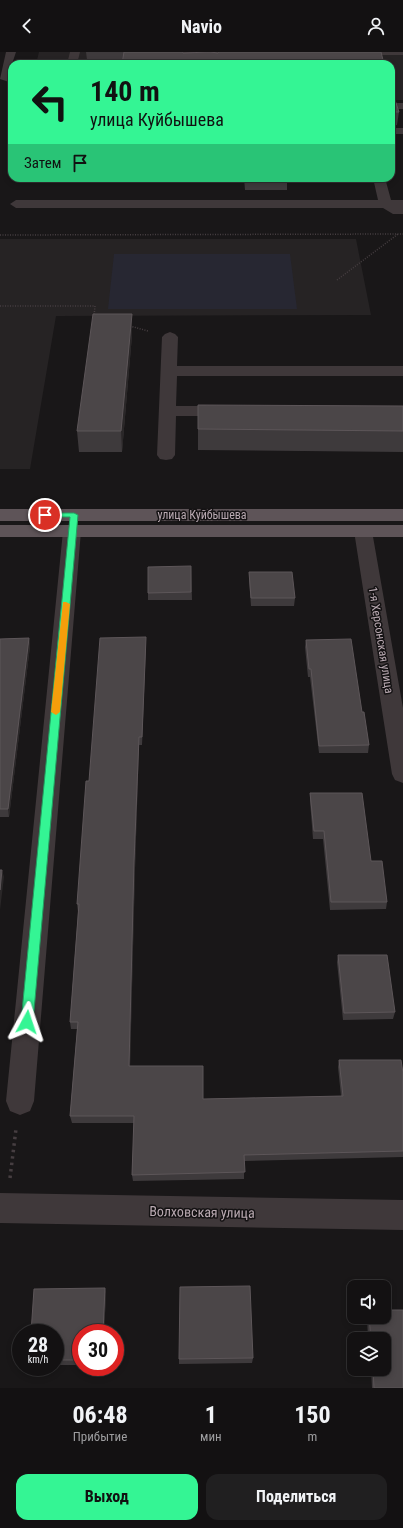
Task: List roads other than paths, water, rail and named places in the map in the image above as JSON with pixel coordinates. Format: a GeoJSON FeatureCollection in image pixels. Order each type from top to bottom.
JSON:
{"type":"FeatureCollection","features":[{"type":"Feature","properties":{"kind":"main road","name":"улица Куйбышева"},"geometry":{"type":"LineString","coordinates":[[0,515],[73,523],[363,523],[403,515]]}},
{"type":"Feature","properties":{"kind":"main road","name":"улица Куйбышева"},"geometry":{"type":"LineString","coordinates":[[0,531],[73,523]]}},
{"type":"Feature","properties":{"kind":"main road","name":"улица Куйбышева"},"geometry":{"type":"LineString","coordinates":[[363,523],[403,531]]}},
{"type":"Feature","properties":{"kind":"street"},"geometry":{"type":"LineString","coordinates":[[360,59],[379,52],[403,52]]}},
{"type":"Feature","properties":{"kind":"street"},"geometry":{"type":"LineString","coordinates":[[8,65],[5,78],[8,79]]}},
{"type":"Feature","properties":{"kind":"street"},"geometry":{"type":"LineString","coordinates":[[380,182],[385,204],[403,214]]}},
{"type":"Feature","properties":{"kind":"street"},"geometry":{"type":"LineString","coordinates":[[16,204],[403,204]]}},
{"type":"Feature","properties":{"kind":"street"},"geometry":{"type":"LineString","coordinates":[[166,455],[169,411],[170,337]]}},
{"type":"Feature","properties":{"kind":"street"},"geometry":{"type":"LineString","coordinates":[[170,371],[403,371]]}},
{"type":"Feature","properties":{"kind":"street"},"geometry":{"type":"LineString","coordinates":[[169,411],[247,411]]}},
{"type":"Feature","properties":{"kind":"street"},"geometry":{"type":"LineString","coordinates":[[20,1101],[73,523]]}},
{"type":"Feature","properties":{"kind":"street","name":"1-я Херсонская улица"},"geometry":{"type":"LineString","coordinates":[[363,523],[398,717],[403,774]]}},
{"type":"Feature","properties":{"kind":"street","name":"Волховская улица"},"geometry":{"type":"LineString","coordinates":[[3,1208],[403,1215]]}}]}
